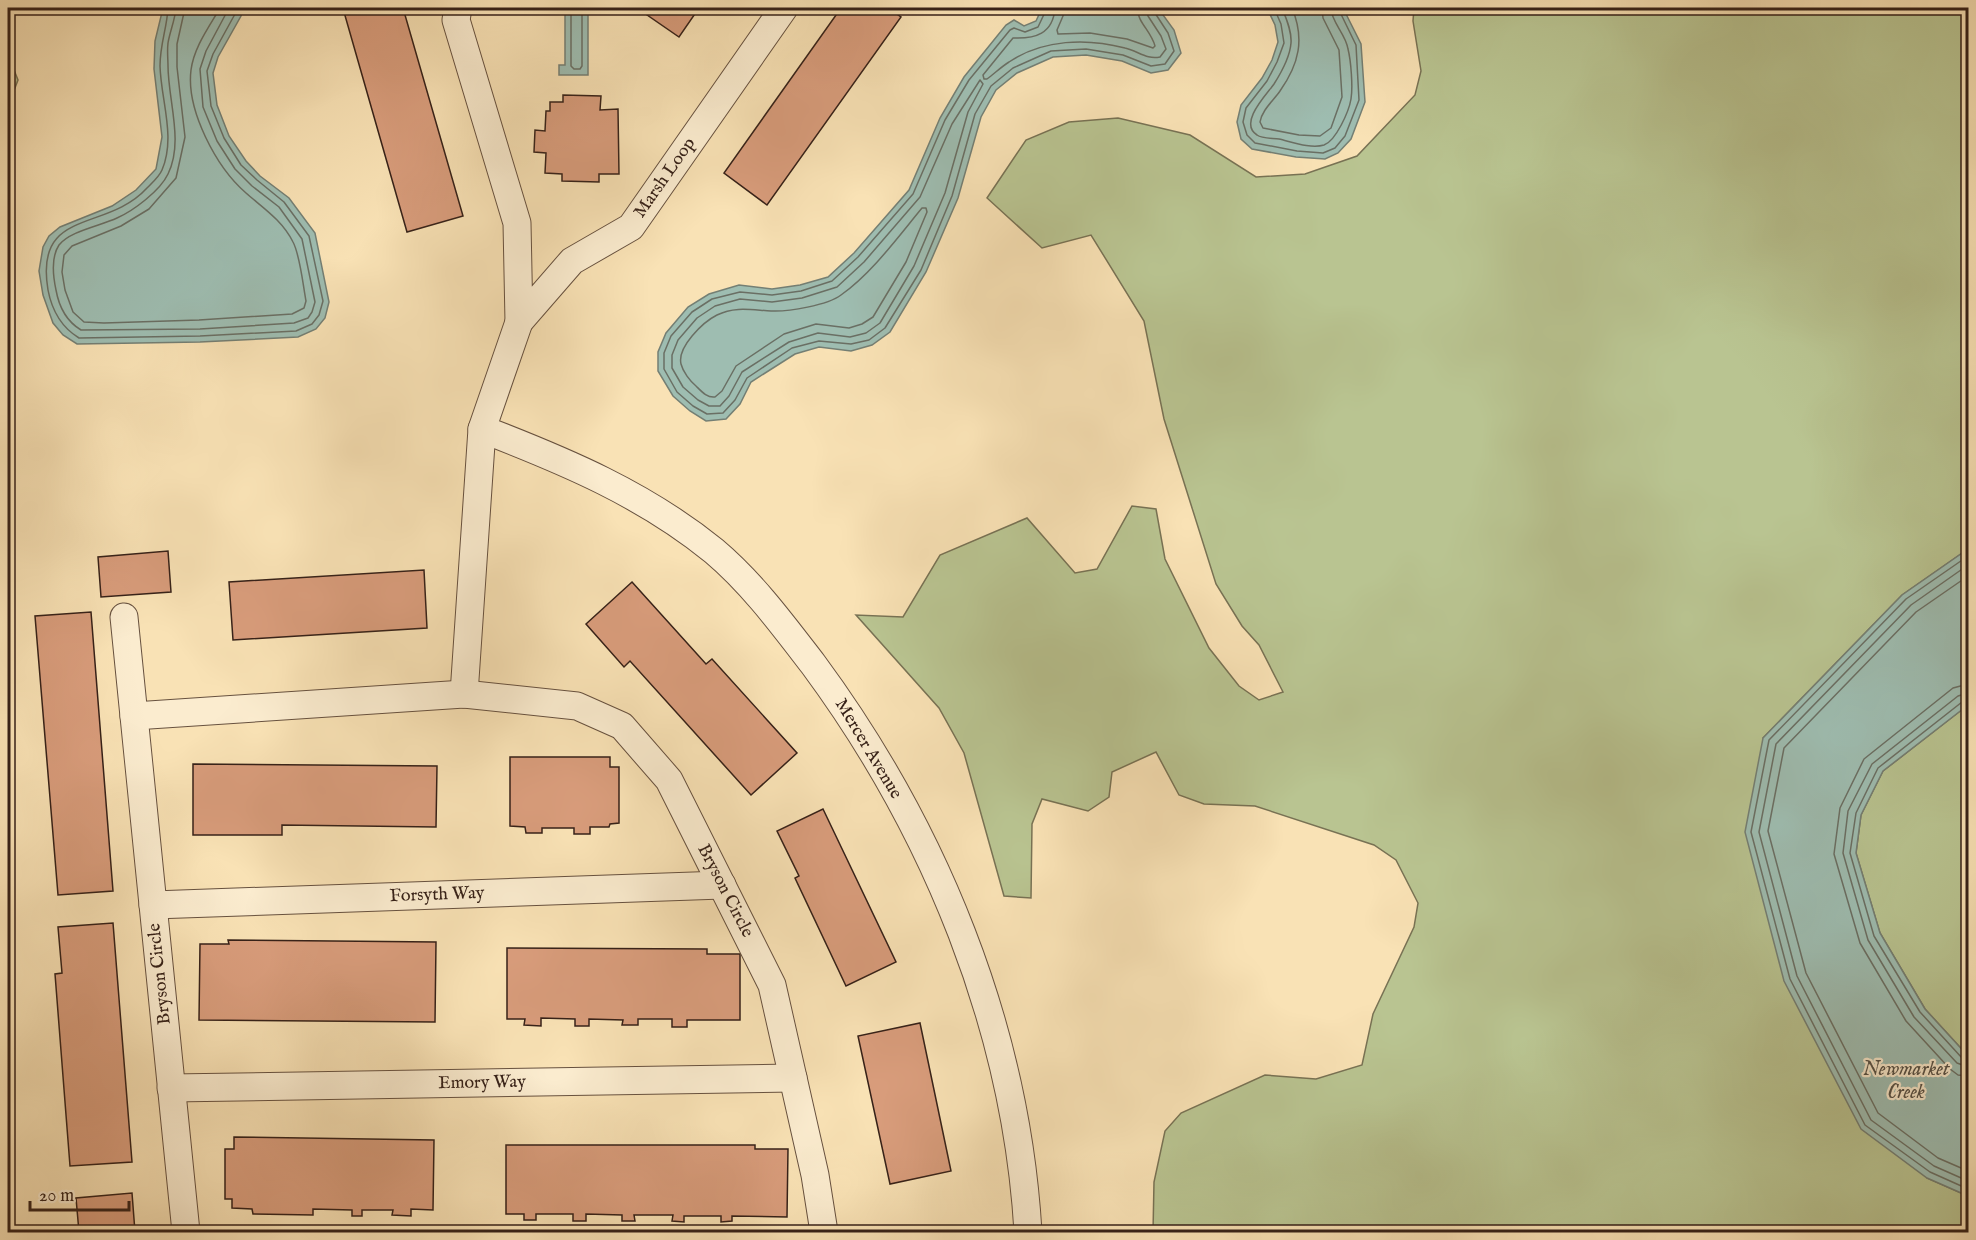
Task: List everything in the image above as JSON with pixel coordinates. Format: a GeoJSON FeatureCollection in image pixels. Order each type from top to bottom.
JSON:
{"type":"FeatureCollection","features":[{"type":"Feature","properties":{"kind":"street","name":"Marsh Loop"},"geometry":{"type":"LineString","coordinates":[[458,8],[456,20],[517,223],[519,322],[482,429]]}},
{"type":"Feature","properties":{"kind":"street","name":"Marsh Loop"},"geometry":{"type":"LineString","coordinates":[[519,322],[572,261],[631,227],[784,8]]}},
{"type":"Feature","properties":{"kind":"street"},"geometry":{"type":"LineString","coordinates":[[464,694],[482,429]]}},
{"type":"Feature","properties":{"kind":"street","name":"Mercer Avenue"},"geometry":{"type":"LineString","coordinates":[[482,429],[554,456],[602,478],[667,516],[715,552],[761,598],[836,695],[886,774],[932,862],[989,1008],[1011,1095],[1022,1158],[1028,1233]]}},
{"type":"Feature","properties":{"kind":"street","name":"Bryson Circle"},"geometry":{"type":"LineString","coordinates":[[123,617],[186,1233]]}},
{"type":"Feature","properties":{"kind":"street","name":"Bryson Circle"},"geometry":{"type":"LineString","coordinates":[[134,716],[464,694],[577,706],[622,726],[669,780],[772,985],[815,1176],[824,1233]]}},
{"type":"Feature","properties":{"kind":"street","name":"Forsyth Way"},"geometry":{"type":"LineString","coordinates":[[153,905],[722,885]]}},
{"type":"Feature","properties":{"kind":"street","name":"Emory Way"},"geometry":{"type":"LineString","coordinates":[[171,1088],[793,1078]]}},
{"type":"Feature","properties":{"kind":"green space"},"geometry":{"type":"Polygon","coordinates":[[[1414,8],[1968,8],[1968,549],[1902,595],[1763,738],[1927,1178],[1968,1196],[1968,1232],[1153,1232],[1154,1182],[1165,1131],[1181,1113],[1265,1075],[1316,1079],[1362,1065],[1373,1014],[1414,927],[1418,903],[1396,860],[1374,845],[1255,806],[1204,804],[1179,795],[1156,752],[1112,772],[1109,797],[1088,811],[1042,799],[1032,824],[1031,898],[1004,896],[964,753],[939,708],[856,615],[903,617],[940,555],[1027,518],[1075,573],[1097,569],[1132,506],[1156,509],[1165,559],[1209,648],[1239,686],[1259,700],[1283,692],[1259,645],[1242,626],[1216,584],[1164,419],[1144,321],[1091,235],[1042,248],[987,198],[1026,140],[1069,122],[1118,118],[1190,135],[1256,177],[1305,174],[1357,156],[1415,95],[1421,71],[1413,21],[1414,8]]]}},
{"type":"Feature","properties":{"kind":"green space"},"geometry":{"type":"Polygon","coordinates":[[[8,55],[18,80],[8,106],[8,55]]]}},
{"type":"Feature","properties":{"kind":"green space"},"geometry":{"type":"Polygon","coordinates":[[[1968,705],[1968,1056],[1925,1009],[1880,933],[1856,853],[1861,815],[1883,771],[1968,705]]]}},
{"type":"Feature","properties":{"kind":"water"},"geometry":{"type":"Polygon","coordinates":[[[163,8],[243,8],[241,16],[218,57],[213,73],[217,105],[229,136],[246,161],[260,176],[289,198],[315,233],[329,302],[325,318],[316,329],[298,337],[200,342],[77,344],[63,335],[53,323],[43,295],[39,271],[43,247],[49,236],[60,227],[112,206],[136,190],[156,169],[162,137],[154,69],[155,41],[163,8]]]}},
{"type":"Feature","properties":{"kind":"water"},"geometry":{"type":"Polygon","coordinates":[[[565,8],[588,8],[588,75],[559,75],[559,65],[565,65],[565,8]]]}},
{"type":"Feature","properties":{"kind":"water"},"geometry":{"type":"Polygon","coordinates":[[[1042,8],[1158,8],[1174,30],[1181,53],[1168,70],[1151,73],[1122,61],[1086,55],[1053,57],[1017,73],[996,90],[981,117],[958,198],[926,272],[890,332],[872,345],[851,351],[819,347],[795,354],[751,382],[740,404],[726,419],[706,421],[673,396],[658,371],[658,352],[666,333],[688,307],[709,294],[739,285],[772,289],[800,285],[828,277],[854,253],[909,190],[940,118],[964,77],[1006,25],[1014,20],[1024,26],[1036,21],[1042,8]]]}},
{"type":"Feature","properties":{"kind":"water"},"geometry":{"type":"Polygon","coordinates":[[[1267,8],[1343,8],[1361,44],[1365,102],[1351,139],[1338,153],[1325,159],[1296,157],[1252,149],[1241,139],[1237,122],[1241,105],[1262,78],[1272,60],[1278,42],[1275,25],[1267,8]]]}},
{"type":"Feature","properties":{"kind":"water","name":"Newmarket Creek"},"geometry":{"type":"Polygon","coordinates":[[[1968,549],[1968,705],[1883,771],[1861,815],[1856,853],[1880,933],[1925,1009],[1968,1056],[1968,1196],[1927,1178],[1861,1129],[1784,981],[1745,832],[1763,738],[1902,595],[1968,549]]]}},
{"type":"Feature","properties":{"kind":"building"},"geometry":{"type":"Polygon","coordinates":[[[358,8],[403,8],[463,216],[407,232],[344,12],[358,8]]]}},
{"type":"Feature","properties":{"kind":"building"},"geometry":{"type":"Polygon","coordinates":[[[637,8],[699,8],[679,37],[637,8]]]}},
{"type":"Feature","properties":{"kind":"building"},"geometry":{"type":"Polygon","coordinates":[[[841,8],[888,8],[901,17],[767,205],[724,173],[841,8]]]}},
{"type":"Feature","properties":{"kind":"building"},"geometry":{"type":"Polygon","coordinates":[[[563,95],[601,96],[600,110],[618,109],[619,174],[599,174],[599,182],[562,181],[562,174],[545,173],[546,153],[534,152],[535,130],[545,131],[546,111],[550,111],[550,102],[563,102],[563,95]]]}},
{"type":"Feature","properties":{"kind":"building"},"geometry":{"type":"Polygon","coordinates":[[[168,551],[171,592],[101,597],[98,557],[168,551]]]}},
{"type":"Feature","properties":{"kind":"building"},"geometry":{"type":"Polygon","coordinates":[[[424,570],[427,628],[233,640],[229,582],[424,570]]]}},
{"type":"Feature","properties":{"kind":"building"},"geometry":{"type":"Polygon","coordinates":[[[632,582],[706,664],[712,659],[797,753],[751,795],[630,661],[624,667],[586,624],[632,582]]]}},
{"type":"Feature","properties":{"kind":"building"},"geometry":{"type":"Polygon","coordinates":[[[91,612],[113,891],[58,895],[35,616],[91,612]]]}},
{"type":"Feature","properties":{"kind":"building"},"geometry":{"type":"Polygon","coordinates":[[[510,757],[610,757],[610,767],[619,767],[619,823],[610,824],[609,827],[590,827],[590,834],[574,834],[574,828],[542,828],[542,833],[526,833],[525,827],[510,826],[510,757]]]}},
{"type":"Feature","properties":{"kind":"building"},"geometry":{"type":"Polygon","coordinates":[[[193,764],[437,766],[436,827],[282,825],[282,835],[193,835],[193,764]]]}},
{"type":"Feature","properties":{"kind":"building"},"geometry":{"type":"Polygon","coordinates":[[[823,809],[896,962],[846,986],[795,878],[799,876],[777,831],[823,809]]]}},
{"type":"Feature","properties":{"kind":"building"},"geometry":{"type":"Polygon","coordinates":[[[113,923],[132,1162],[70,1166],[55,974],[62,973],[58,927],[113,923]]]}},
{"type":"Feature","properties":{"kind":"building"},"geometry":{"type":"Polygon","coordinates":[[[228,940],[436,942],[435,1022],[199,1020],[200,944],[229,944],[228,940]]]}},
{"type":"Feature","properties":{"kind":"building"},"geometry":{"type":"Polygon","coordinates":[[[507,948],[707,949],[707,954],[740,954],[740,1020],[687,1020],[687,1027],[672,1027],[672,1019],[638,1019],[638,1025],[622,1025],[623,1020],[589,1019],[589,1026],[575,1026],[575,1019],[541,1018],[541,1026],[524,1025],[525,1019],[507,1019],[507,948]]]}},
{"type":"Feature","properties":{"kind":"building"},"geometry":{"type":"Polygon","coordinates":[[[920,1023],[951,1171],[890,1184],[858,1036],[920,1023]]]}},
{"type":"Feature","properties":{"kind":"building"},"geometry":{"type":"Polygon","coordinates":[[[234,1137],[434,1140],[433,1210],[411,1209],[411,1216],[392,1215],[393,1210],[362,1210],[362,1216],[352,1216],[352,1210],[313,1209],[313,1215],[253,1214],[252,1209],[232,1208],[232,1199],[225,1199],[225,1149],[234,1149],[234,1137]]]}},
{"type":"Feature","properties":{"kind":"building"},"geometry":{"type":"Polygon","coordinates":[[[506,1145],[755,1145],[755,1149],[788,1149],[787,1217],[732,1216],[732,1221],[721,1222],[721,1216],[684,1216],[684,1222],[672,1221],[673,1215],[634,1215],[635,1221],[622,1221],[622,1215],[586,1214],[586,1221],[573,1221],[573,1214],[536,1214],[536,1220],[524,1220],[524,1214],[506,1214],[506,1145]]]}},
{"type":"Feature","properties":{"kind":"building"},"geometry":{"type":"Polygon","coordinates":[[[132,1193],[135,1232],[79,1232],[76,1198],[132,1193]]]}}]}
